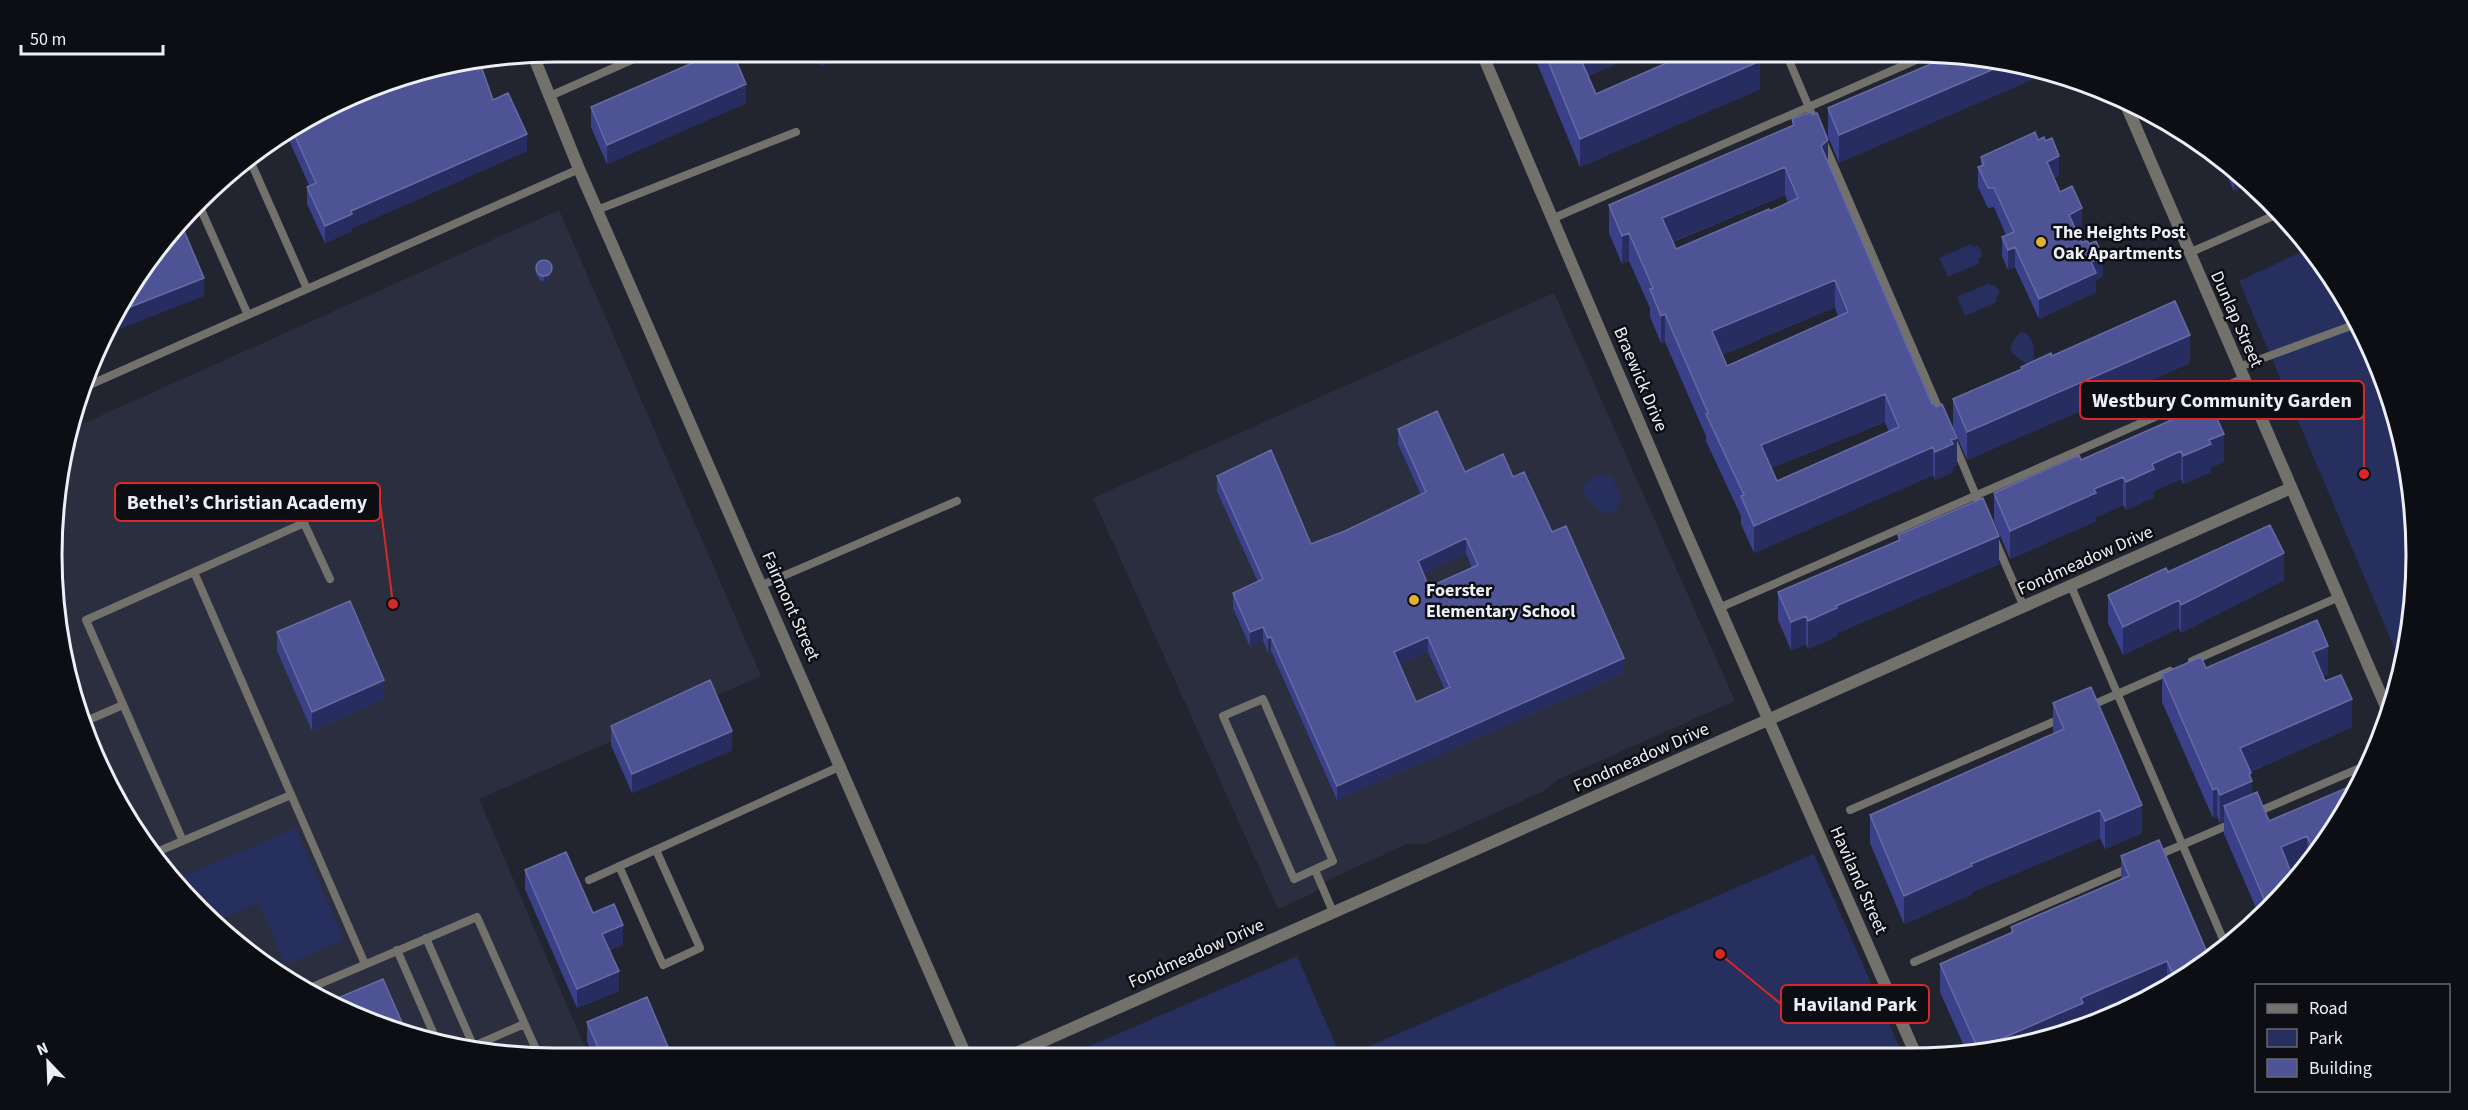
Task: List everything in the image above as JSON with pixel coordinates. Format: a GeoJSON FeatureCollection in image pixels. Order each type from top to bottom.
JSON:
{"type":"FeatureCollection","features":[{"type":"Feature","properties":{"kind":"street","name":"Braewick Drive"},"geometry":{"type":"LineString","coordinates":[[1486,62],[1719,608],[1770,720]]}},
{"type":"Feature","properties":{"kind":"street","name":"Fairmont Street"},"geometry":{"type":"LineString","coordinates":[[536,63],[579,169],[963,1048]]}},
{"type":"Feature","properties":{"kind":"street","name":"Dunlap Street"},"geometry":{"type":"LineString","coordinates":[[2129,111],[2188,253],[2384,702]]}},
{"type":"Feature","properties":{"kind":"street","name":"Fondmeadow Drive"},"geometry":{"type":"LineString","coordinates":[[1028,1048],[2291,488]]}},
{"type":"Feature","properties":{"kind":"street","name":"Haviland Street"},"geometry":{"type":"LineString","coordinates":[[1770,720],[1913,1048]]}},
{"type":"Feature","properties":{"kind":"lane"},"geometry":{"type":"LineString","coordinates":[[550,96],[627,62]]}},
{"type":"Feature","properties":{"kind":"lane"},"geometry":{"type":"LineString","coordinates":[[1790,62],[1818,129]]}},
{"type":"Feature","properties":{"kind":"lane"},"geometry":{"type":"LineString","coordinates":[[1554,218],[1912,62]]}},
{"type":"Feature","properties":{"kind":"lane"},"geometry":{"type":"LineString","coordinates":[[597,210],[796,132]]}},
{"type":"Feature","properties":{"kind":"lane"},"geometry":{"type":"LineString","coordinates":[[1823,140],[1944,420]]}},
{"type":"Feature","properties":{"kind":"lane"},"geometry":{"type":"LineString","coordinates":[[252,165],[307,289]]}},
{"type":"Feature","properties":{"kind":"lane"},"geometry":{"type":"LineString","coordinates":[[93,384],[579,169]]}},
{"type":"Feature","properties":{"kind":"lane"},"geometry":{"type":"LineString","coordinates":[[202,211],[248,315]]}},
{"type":"Feature","properties":{"kind":"lane"},"geometry":{"type":"LineString","coordinates":[[2188,253],[2272,217]]}},
{"type":"Feature","properties":{"kind":"lane"},"geometry":{"type":"LineString","coordinates":[[1719,608],[1976,496],[2241,373],[2350,326]]}},
{"type":"Feature","properties":{"kind":"lane"},"geometry":{"type":"LineString","coordinates":[[1948,431],[1985,516]]}},
{"type":"Feature","properties":{"kind":"lane"},"geometry":{"type":"LineString","coordinates":[[762,585],[957,501]]}},
{"type":"Feature","properties":{"kind":"lane"},"geometry":{"type":"LineString","coordinates":[[183,841],[86,620],[304,523],[330,579]]}},
{"type":"Feature","properties":{"kind":"lane"},"geometry":{"type":"LineString","coordinates":[[1994,536],[2024,607]]}},
{"type":"Feature","properties":{"kind":"lane"},"geometry":{"type":"LineString","coordinates":[[194,572],[365,964]]}},
{"type":"Feature","properties":{"kind":"lane"},"geometry":{"type":"LineString","coordinates":[[2071,586],[2223,939]]}},
{"type":"Feature","properties":{"kind":"lane"},"geometry":{"type":"LineString","coordinates":[[2085,708],[2339,597]]}},
{"type":"Feature","properties":{"kind":"lane"},"geometry":{"type":"LineString","coordinates":[[1263,699],[1333,861],[1315,870],[1294,879],[1223,716],[1263,699]]}},
{"type":"Feature","properties":{"kind":"lane"},"geometry":{"type":"LineString","coordinates":[[90,719],[123,705]]}},
{"type":"Feature","properties":{"kind":"lane"},"geometry":{"type":"LineString","coordinates":[[1850,810],[2074,712]]}},
{"type":"Feature","properties":{"kind":"lane"},"geometry":{"type":"LineString","coordinates":[[589,880],[841,766]]}},
{"type":"Feature","properties":{"kind":"lane"},"geometry":{"type":"LineString","coordinates":[[2247,817],[2358,769]]}},
{"type":"Feature","properties":{"kind":"lane"},"geometry":{"type":"LineString","coordinates":[[160,851],[291,795]]}},
{"type":"Feature","properties":{"kind":"lane"},"geometry":{"type":"LineString","coordinates":[[2150,859],[2236,821]]}},
{"type":"Feature","properties":{"kind":"lane"},"geometry":{"type":"LineString","coordinates":[[619,866],[663,964],[682,956],[700,948],[656,850]]}},
{"type":"Feature","properties":{"kind":"lane"},"geometry":{"type":"LineString","coordinates":[[1914,962],[2139,864]]}},
{"type":"Feature","properties":{"kind":"lane"},"geometry":{"type":"LineString","coordinates":[[1315,870],[1334,912]]}},
{"type":"Feature","properties":{"kind":"lane"},"geometry":{"type":"LineString","coordinates":[[315,986],[477,917],[535,1047]]}},
{"type":"Feature","properties":{"kind":"lane"},"geometry":{"type":"LineString","coordinates":[[426,938],[472,1041]]}},
{"type":"Feature","properties":{"kind":"lane"},"geometry":{"type":"LineString","coordinates":[[397,950],[434,1033]]}},
{"type":"Feature","properties":{"kind":"lane"},"geometry":{"type":"LineString","coordinates":[[482,1043],[524,1023]]}},
{"type":"Feature","properties":{"kind":"shaded area"},"geometry":{"type":"Polygon","coordinates":[[[559,210],[761,676],[479,799],[585,1048],[523,1047],[459,1039],[396,1022],[337,998],[255,947],[206,904],[163,855],[112,773],[88,714],[71,651],[63,587],[63,523],[71,459],[78,426],[559,210]]]}},
{"type":"Feature","properties":{"kind":"shaded area","name":"Foerster Elementary School"},"geometry":{"type":"Polygon","coordinates":[[[1554,293],[1735,701],[1559,779],[1542,792],[1426,844],[1407,844],[1328,880],[1314,893],[1278,909],[1093,498],[1554,293]]]}},
{"type":"Feature","properties":{"kind":"green space"},"geometry":{"type":"Polygon","coordinates":[[[1971,244],[1981,249],[1982,256],[1978,259],[1980,263],[1948,277],[1939,258],[1971,244]]]}},
{"type":"Feature","properties":{"kind":"green space"},"geometry":{"type":"Polygon","coordinates":[[[2302,252],[2340,308],[2369,366],[2390,427],[2402,491],[2406,555],[2405,587],[2397,653],[2239,281],[2302,252]]]}},
{"type":"Feature","properties":{"kind":"green space"},"geometry":{"type":"Polygon","coordinates":[[[1989,283],[1991,286],[1995,285],[2000,292],[1996,298],[1997,302],[1965,316],[1957,297],[1989,283]]]}},
{"type":"Feature","properties":{"kind":"green space"},"geometry":{"type":"Polygon","coordinates":[[[2023,332],[2030,338],[2033,345],[2033,364],[2029,366],[2012,353],[2010,347],[2018,334],[2023,332]]]}},
{"type":"Feature","properties":{"kind":"green space"},"geometry":{"type":"Polygon","coordinates":[[[1603,474],[1611,476],[1621,498],[1618,509],[1605,515],[1584,494],[1584,485],[1591,478],[1603,474]]]}},
{"type":"Feature","properties":{"kind":"green space"},"geometry":{"type":"Polygon","coordinates":[[[296,828],[344,940],[285,965],[259,903],[222,918],[181,877],[296,828]]]}},
{"type":"Feature","properties":{"kind":"green space"},"geometry":{"type":"Polygon","coordinates":[[[1814,854],[1900,1048],[1365,1048],[1814,854]]]}},
{"type":"Feature","properties":{"kind":"green space"},"geometry":{"type":"Polygon","coordinates":[[[1297,956],[1337,1048],[1086,1048],[1297,956]]]}},
{"type":"Feature","properties":{"kind":"building"},"geometry":{"type":"Polygon","coordinates":[[[695,62],[737,62],[746,84],[607,145],[591,107],[695,62]]]}},
{"type":"Feature","properties":{"kind":"building"},"geometry":{"type":"Polygon","coordinates":[[[1548,62],[1582,62],[1596,94],[1669,62],[1758,62],[1580,139],[1548,62]]]}},
{"type":"Feature","properties":{"kind":"building"},"geometry":{"type":"Polygon","coordinates":[[[1934,63],[1995,69],[1839,135],[1828,108],[1934,63]]]}},
{"type":"Feature","properties":{"kind":"building"},"geometry":{"type":"Polygon","coordinates":[[[482,67],[493,100],[508,93],[527,134],[351,211],[352,214],[325,226],[307,187],[316,183],[295,136],[337,112],[366,99],[427,78],[482,67]]]}},
{"type":"Feature","properties":{"kind":"building"},"geometry":{"type":"Polygon","coordinates":[[[1811,112],[1812,115],[1817,113],[1828,140],[1821,146],[1932,404],[1934,403],[1936,407],[1942,404],[1957,438],[1951,440],[1953,444],[1935,452],[1933,447],[1754,526],[1741,496],[1744,495],[1706,414],[1708,413],[1665,314],[1661,316],[1650,289],[1653,288],[1629,233],[1622,236],[1609,205],[1794,125],[1792,119],[1811,112]],[[1785,167],[1662,218],[1676,249],[1798,198],[1785,167]],[[1835,280],[1712,331],[1727,366],[1848,312],[1835,280]],[[1885,394],[1761,445],[1777,481],[1899,427],[1885,394]]]}},
{"type":"Feature","properties":{"kind":"building","name":"The Heights Post Oak Apartments"},"geometry":{"type":"Polygon","coordinates":[[[2035,132],[2038,140],[2044,137],[2045,141],[2052,138],[2059,156],[2047,162],[2060,192],[2072,186],[2082,208],[2069,215],[2082,243],[2087,240],[2089,244],[2096,241],[2103,257],[2091,262],[2096,273],[2039,299],[2015,247],[2008,250],[2002,237],[2014,232],[1994,188],[1988,188],[1978,167],[1984,165],[1981,157],[2035,132]]]}},
{"type":"Feature","properties":{"kind":"building"},"geometry":{"type":"Polygon","coordinates":[[[184,230],[204,278],[128,308],[163,255],[184,230]]]}},
{"type":"Feature","properties":{"kind":"building"},"geometry":{"type":"Polygon","coordinates":[[[544,260],[550,262],[552,268],[550,274],[544,276],[538,274],[536,268],[538,262],[544,260]]]}},
{"type":"Feature","properties":{"kind":"building"},"geometry":{"type":"Polygon","coordinates":[[[2175,301],[2190,335],[1967,432],[1953,399],[2022,369],[2021,367],[2051,353],[2052,356],[2175,301]]]}},
{"type":"Feature","properties":{"kind":"building"},"geometry":{"type":"Polygon","coordinates":[[[2210,403],[2224,434],[2209,440],[2211,444],[2183,456],[2181,451],[2152,464],[2154,469],[2126,482],[2123,477],[2094,489],[2096,493],[2010,531],[1994,493],[2079,455],[2081,460],[2210,403]]]}},
{"type":"Feature","properties":{"kind":"building"},"geometry":{"type":"Polygon","coordinates":[[[1437,411],[1465,472],[1503,454],[1513,477],[1524,472],[1552,532],[1566,526],[1624,658],[1337,786],[1271,637],[1268,638],[1263,627],[1250,632],[1233,593],[1263,579],[1217,476],[1271,450],[1311,544],[1345,531],[1426,492],[1398,429],[1437,411]],[[1466,538],[1418,561],[1429,587],[1478,565],[1466,538]],[[1428,637],[1394,652],[1416,702],[1450,687],[1428,637]]]}},
{"type":"Feature","properties":{"kind":"building"},"geometry":{"type":"Polygon","coordinates":[[[1983,498],[1999,536],[1836,606],[1837,608],[1808,621],[1806,616],[1791,622],[1778,592],[1900,540],[1898,535],[1983,498]]]}},
{"type":"Feature","properties":{"kind":"building"},"geometry":{"type":"Polygon","coordinates":[[[2270,525],[2284,553],[2181,605],[2179,600],[2123,627],[2108,595],[2166,568],[2168,572],[2270,525]]]}},
{"type":"Feature","properties":{"kind":"building"},"geometry":{"type":"Polygon","coordinates":[[[350,601],[384,680],[312,712],[277,632],[350,601]]]}},
{"type":"Feature","properties":{"kind":"building"},"geometry":{"type":"Polygon","coordinates":[[[2317,620],[2328,646],[2313,652],[2325,681],[2341,675],[2352,699],[2240,748],[2252,781],[2220,795],[2217,788],[2213,790],[2162,674],[2201,657],[2206,668],[2317,620]]]}},
{"type":"Feature","properties":{"kind":"building"},"geometry":{"type":"Polygon","coordinates":[[[710,680],[732,731],[632,774],[611,726],[710,680]]]}},
{"type":"Feature","properties":{"kind":"building"},"geometry":{"type":"Polygon","coordinates":[[[2091,687],[2142,805],[2105,821],[2100,810],[1971,864],[1972,866],[1904,896],[1870,815],[2064,729],[2053,703],[2091,687]]]}},
{"type":"Feature","properties":{"kind":"building"},"geometry":{"type":"Polygon","coordinates":[[[2348,787],[2311,846],[2307,836],[2281,847],[2291,872],[2265,901],[2224,806],[2257,792],[2269,821],[2348,787]]]}},
{"type":"Feature","properties":{"kind":"building"},"geometry":{"type":"Polygon","coordinates":[[[2159,840],[2207,951],[2173,974],[2167,961],[2081,998],[2083,1003],[1996,1041],[1976,1044],[1940,964],[2013,932],[2011,927],[2129,876],[2121,856],[2159,840]]]}},
{"type":"Feature","properties":{"kind":"building"},"geometry":{"type":"Polygon","coordinates":[[[566,852],[593,913],[614,904],[623,925],[602,934],[619,971],[577,989],[525,870],[566,852]]]}},
{"type":"Feature","properties":{"kind":"building"},"geometry":{"type":"Polygon","coordinates":[[[383,979],[403,1024],[366,1011],[337,998],[383,979]]]}},
{"type":"Feature","properties":{"kind":"building"},"geometry":{"type":"Polygon","coordinates":[[[647,997],[668,1048],[598,1048],[587,1022],[647,997]]]}},
{"type":"Feature","properties":{"kind":"place","name":"The Heights Post Oak Apartments"},"geometry":{"type":"Point","coordinates":[2041,242]}},
{"type":"Feature","properties":{"kind":"place","name":"Westbury Community Garden"},"geometry":{"type":"Point","coordinates":[2364,474]}},
{"type":"Feature","properties":{"kind":"place","name":"Foerster Elementary School"},"geometry":{"type":"Point","coordinates":[1414,600]}},
{"type":"Feature","properties":{"kind":"place","name":"Bethel’s Christian Academy"},"geometry":{"type":"Point","coordinates":[393,604]}},
{"type":"Feature","properties":{"kind":"place","name":"Haviland Park"},"geometry":{"type":"Point","coordinates":[1720,954]}}]}
